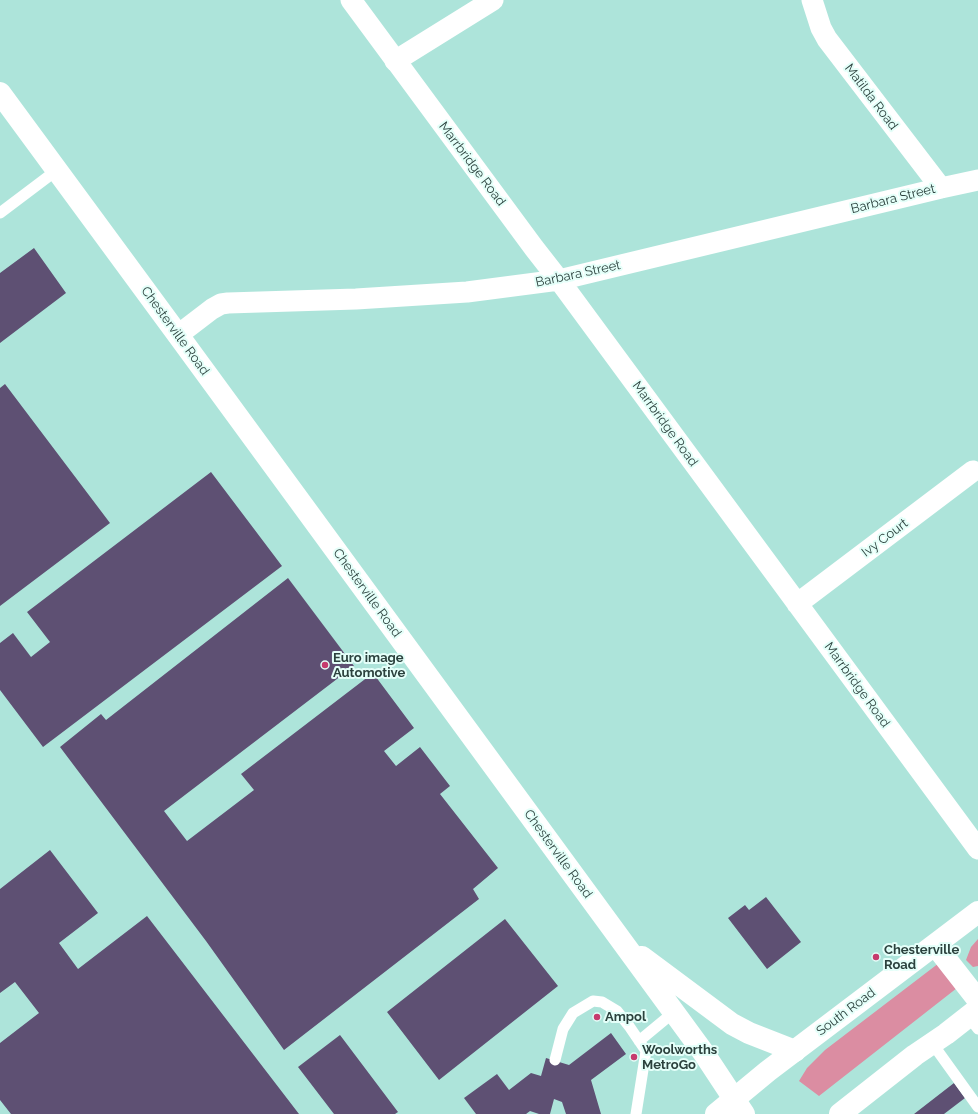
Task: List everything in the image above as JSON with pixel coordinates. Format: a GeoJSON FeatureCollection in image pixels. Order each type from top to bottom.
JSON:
{"type":"FeatureCollection","features":[{"type":"Feature","properties":{"kind":"main road","name":"Chesterville Road"},"geometry":{"type":"LineString","coordinates":[[0,93],[624,943],[706,1056],[739,1106]]}},
{"type":"Feature","properties":{"kind":"main road","name":"South Road"},"geometry":{"type":"LineString","coordinates":[[716,1114],[739,1106],[795,1051],[978,912]]}},
{"type":"Feature","properties":{"kind":"main road"},"geometry":{"type":"LineString","coordinates":[[624,943],[732,1024],[749,1034],[795,1051]]}},
{"type":"Feature","properties":{"kind":"main road"},"geometry":{"type":"LineString","coordinates":[[840,1114],[915,1055],[976,1013],[935,945]]}},
{"type":"Feature","properties":{"kind":"street","name":"Marrbridge Road"},"geometry":{"type":"LineString","coordinates":[[351,0],[978,849]]}},
{"type":"Feature","properties":{"kind":"street"},"geometry":{"type":"LineString","coordinates":[[395,61],[493,0]]}},
{"type":"Feature","properties":{"kind":"street","name":"Matilda Road"},"geometry":{"type":"LineString","coordinates":[[812,0],[826,39],[941,188]]}},
{"type":"Feature","properties":{"kind":"street","name":"Barbara Street"},"geometry":{"type":"LineString","coordinates":[[178,335],[220,304],[356,299],[467,292],[559,280],[978,180]]}},
{"type":"Feature","properties":{"kind":"street","name":"Ivy Court"},"geometry":{"type":"LineString","coordinates":[[797,604],[973,471]]}},
{"type":"Feature","properties":{"kind":"lane"},"geometry":{"type":"LineString","coordinates":[[0,212],[57,170]]}},
{"type":"Feature","properties":{"kind":"lane"},"geometry":{"type":"LineString","coordinates":[[555,1060],[563,1029],[573,1013],[592,1001],[602,1002],[617,1011],[646,1051],[636,1114]]}},
{"type":"Feature","properties":{"kind":"lane"},"geometry":{"type":"LineString","coordinates":[[639,1041],[674,1012]]}},
{"type":"Feature","properties":{"kind":"lane"},"geometry":{"type":"LineString","coordinates":[[932,1043],[978,1107]]}},
{"type":"Feature","properties":{"kind":"shaded area"},"geometry":{"type":"Polygon","coordinates":[[[978,939],[978,966],[973,967],[966,960],[971,947],[978,939]]]}},
{"type":"Feature","properties":{"kind":"shaded area"},"geometry":{"type":"Polygon","coordinates":[[[939,963],[957,988],[819,1096],[799,1081],[807,1068],[825,1050],[939,963]]]}},
{"type":"Feature","properties":{"kind":"building"},"geometry":{"type":"Polygon","coordinates":[[[34,248],[66,293],[0,343],[0,273],[34,248]]]}},
{"type":"Feature","properties":{"kind":"building"},"geometry":{"type":"Polygon","coordinates":[[[5,384],[110,523],[0,606],[0,388],[5,384]]]}},
{"type":"Feature","properties":{"kind":"building"},"geometry":{"type":"Polygon","coordinates":[[[211,472],[282,566],[43,747],[0,690],[0,643],[13,633],[31,657],[50,642],[27,612],[211,472]]]}},
{"type":"Feature","properties":{"kind":"building"},"geometry":{"type":"Polygon","coordinates":[[[288,578],[354,666],[164,811],[187,841],[254,790],[241,774],[373,673],[414,728],[384,751],[396,766],[420,747],[450,786],[440,794],[498,868],[473,889],[479,899],[284,1050],[206,941],[60,747],[101,714],[106,720],[288,578]]]}},
{"type":"Feature","properties":{"kind":"building"},"geometry":{"type":"Polygon","coordinates":[[[50,850],[98,913],[59,943],[78,969],[147,916],[299,1114],[11,1114],[0,1100],[0,1043],[39,1013],[15,982],[0,993],[0,889],[50,850]]]}},
{"type":"Feature","properties":{"kind":"building"},"geometry":{"type":"Polygon","coordinates":[[[766,897],[801,942],[767,969],[728,918],[745,905],[749,910],[766,897]]]}},
{"type":"Feature","properties":{"kind":"building"},"geometry":{"type":"Polygon","coordinates":[[[505,919],[558,986],[439,1080],[387,1012],[505,919]]]}},
{"type":"Feature","properties":{"kind":"building"},"geometry":{"type":"Polygon","coordinates":[[[611,1033],[626,1054],[591,1080],[601,1114],[566,1114],[562,1102],[554,1099],[550,1114],[539,1114],[530,1111],[526,1114],[476,1114],[464,1098],[497,1074],[509,1090],[531,1073],[541,1076],[546,1058],[569,1065],[611,1033]]]}},
{"type":"Feature","properties":{"kind":"building"},"geometry":{"type":"Polygon","coordinates":[[[340,1035],[398,1112],[395,1114],[334,1114],[298,1067],[340,1035]]]}},
{"type":"Feature","properties":{"kind":"building"},"geometry":{"type":"Polygon","coordinates":[[[954,1083],[965,1098],[944,1114],[914,1114],[954,1083]]]}},
{"type":"Feature","properties":{"kind":"place","name":"Euro image Automotive"},"geometry":{"type":"Point","coordinates":[325,665]}},
{"type":"Feature","properties":{"kind":"place","name":"Chesterville Road"},"geometry":{"type":"Point","coordinates":[876,957]}},
{"type":"Feature","properties":{"kind":"place","name":"Ampol"},"geometry":{"type":"Point","coordinates":[597,1017]}},
{"type":"Feature","properties":{"kind":"place","name":"Woolworths MetroGo"},"geometry":{"type":"Point","coordinates":[634,1057]}}]}
